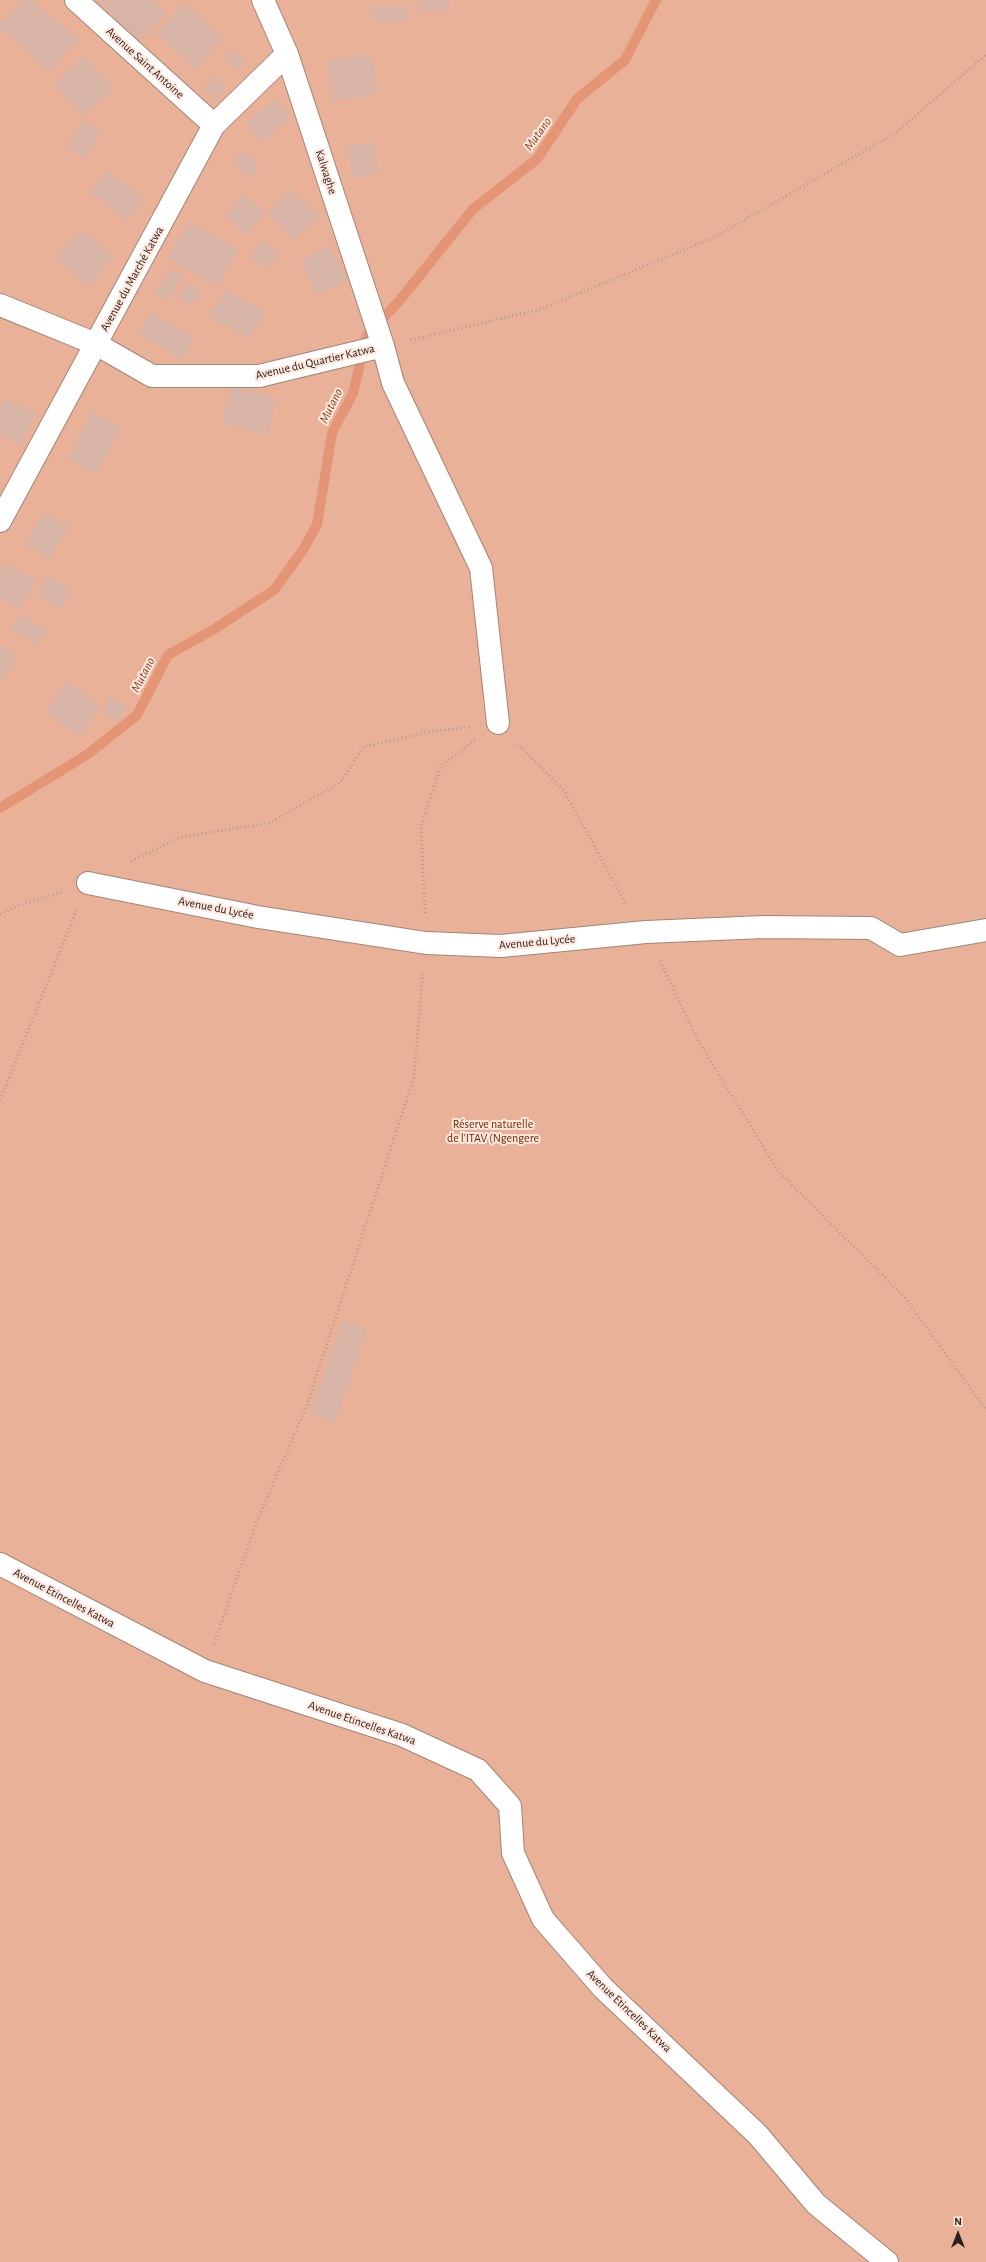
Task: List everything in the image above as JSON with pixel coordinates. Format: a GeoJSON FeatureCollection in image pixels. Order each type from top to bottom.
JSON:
{"type":"FeatureCollection","features":[{"type":"Feature","properties":{"kind":"street","name":"Avenue Saint Antoine"},"geometry":{"type":"LineString","coordinates":[[76,0],[214,125]]}},
{"type":"Feature","properties":{"kind":"street","name":"Kalwaghe"},"geometry":{"type":"LineString","coordinates":[[263,0],[287,54],[383,346],[393,383],[481,568],[498,723]]}},
{"type":"Feature","properties":{"kind":"street","name":"Avenue du Marché Katwa"},"geometry":{"type":"LineString","coordinates":[[0,521],[214,125],[287,54]]}},
{"type":"Feature","properties":{"kind":"street","name":"Avenue du Quartier Katwa"},"geometry":{"type":"LineString","coordinates":[[0,305],[96,344],[152,376],[259,376],[383,346]]}},
{"type":"Feature","properties":{"kind":"street","name":"Avenue du Lycée"},"geometry":{"type":"LineString","coordinates":[[88,883],[258,916],[426,943],[501,946],[646,932],[764,927],[871,928],[900,945],[986,930]]}},
{"type":"Feature","properties":{"kind":"street","name":"Avenue Etincelles Katwa"},"geometry":{"type":"LineString","coordinates":[[0,1564],[205,1671],[402,1734],[478,1770],[510,1806],[513,1853],[543,1919],[602,1988],[758,2135],[816,2204],[887,2262]]}},
{"type":"Feature","properties":{"kind":"path"},"geometry":{"type":"LineString","coordinates":[[383,346],[541,309],[715,237],[894,134],[986,55]]}},
{"type":"Feature","properties":{"kind":"path"},"geometry":{"type":"LineString","coordinates":[[0,914],[20,905],[88,883],[181,837],[270,823],[341,782],[364,747],[433,731],[498,723]]}},
{"type":"Feature","properties":{"kind":"path"},"geometry":{"type":"LineString","coordinates":[[498,723],[565,792],[636,923],[646,932],[699,1042],[779,1172],[906,1299],[986,1410]]}},
{"type":"Feature","properties":{"kind":"path"},"geometry":{"type":"LineString","coordinates":[[205,1671],[255,1526],[307,1405],[414,1077],[426,943],[421,826],[441,766],[498,723]]}},
{"type":"Feature","properties":{"kind":"path"},"geometry":{"type":"LineString","coordinates":[[0,1100],[88,883]]}},
{"type":"Feature","properties":{"kind":"green space","name":"Réserve naturelle de l'ITAV (Ngengere"},"geometry":{"type":"Polygon","coordinates":[[[0,0],[986,0],[986,2262],[0,2262],[0,0]]]}},
{"type":"Feature","properties":{"kind":"building"},"geometry":{"type":"Polygon","coordinates":[[[22,0],[32,0],[78,39],[50,71],[0,28],[0,25],[22,0]]]}},
{"type":"Feature","properties":{"kind":"building"},"geometry":{"type":"Polygon","coordinates":[[[97,0],[154,0],[167,13],[140,41],[97,0]]]}},
{"type":"Feature","properties":{"kind":"building"},"geometry":{"type":"Polygon","coordinates":[[[419,0],[449,0],[450,9],[421,13],[419,0]]]}},
{"type":"Feature","properties":{"kind":"building"},"geometry":{"type":"Polygon","coordinates":[[[184,3],[223,38],[195,69],[156,33],[184,3]]]}},
{"type":"Feature","properties":{"kind":"building"},"geometry":{"type":"Polygon","coordinates":[[[373,6],[408,6],[408,21],[373,22],[373,6]]]}},
{"type":"Feature","properties":{"kind":"building"},"geometry":{"type":"Polygon","coordinates":[[[234,49],[246,60],[237,70],[225,58],[234,49]]]}},
{"type":"Feature","properties":{"kind":"building"},"geometry":{"type":"Polygon","coordinates":[[[371,54],[378,94],[333,101],[326,61],[371,54]]]}},
{"type":"Feature","properties":{"kind":"building"},"geometry":{"type":"Polygon","coordinates":[[[84,56],[115,88],[84,116],[54,84],[84,56]]]}},
{"type":"Feature","properties":{"kind":"building"},"geometry":{"type":"Polygon","coordinates":[[[213,76],[226,87],[216,100],[203,89],[213,76]]]}},
{"type":"Feature","properties":{"kind":"building"},"geometry":{"type":"Polygon","coordinates":[[[276,99],[291,117],[261,142],[245,124],[276,99]]]}},
{"type":"Feature","properties":{"kind":"building"},"geometry":{"type":"Polygon","coordinates":[[[83,121],[101,132],[84,159],[66,147],[83,121]]]}},
{"type":"Feature","properties":{"kind":"building"},"geometry":{"type":"Polygon","coordinates":[[[374,142],[379,174],[353,178],[348,146],[374,142]]]}},
{"type":"Feature","properties":{"kind":"building"},"geometry":{"type":"Polygon","coordinates":[[[245,151],[260,168],[249,179],[233,162],[245,151]]]}},
{"type":"Feature","properties":{"kind":"building"},"geometry":{"type":"Polygon","coordinates":[[[107,170],[144,199],[127,221],[89,191],[107,170]]]}},
{"type":"Feature","properties":{"kind":"building"},"geometry":{"type":"Polygon","coordinates":[[[291,189],[318,216],[294,241],[267,214],[291,189]]]}},
{"type":"Feature","properties":{"kind":"building"},"geometry":{"type":"Polygon","coordinates":[[[242,194],[265,211],[248,234],[225,217],[242,194]]]}},
{"type":"Feature","properties":{"kind":"building"},"geometry":{"type":"Polygon","coordinates":[[[190,221],[239,250],[217,287],[167,258],[190,221]]]}},
{"type":"Feature","properties":{"kind":"building"},"geometry":{"type":"Polygon","coordinates":[[[82,230],[114,256],[88,286],[56,259],[82,230]]]}},
{"type":"Feature","properties":{"kind":"building"},"geometry":{"type":"Polygon","coordinates":[[[263,241],[280,253],[268,269],[251,257],[263,241]]]}},
{"type":"Feature","properties":{"kind":"building"},"geometry":{"type":"Polygon","coordinates":[[[330,246],[347,280],[317,295],[301,260],[330,246]]]}},
{"type":"Feature","properties":{"kind":"building"},"geometry":{"type":"Polygon","coordinates":[[[171,268],[183,276],[168,301],[155,293],[171,268]]]}},
{"type":"Feature","properties":{"kind":"building"},"geometry":{"type":"Polygon","coordinates":[[[189,283],[202,293],[191,307],[178,297],[189,283]]]}},
{"type":"Feature","properties":{"kind":"building"},"geometry":{"type":"Polygon","coordinates":[[[225,289],[265,312],[249,339],[209,316],[225,289]]]}},
{"type":"Feature","properties":{"kind":"building"},"geometry":{"type":"Polygon","coordinates":[[[151,312],[195,338],[182,359],[138,334],[151,312]]]}},
{"type":"Feature","properties":{"kind":"building"},"geometry":{"type":"Polygon","coordinates":[[[232,387],[277,398],[267,435],[222,423],[232,387]]]}},
{"type":"Feature","properties":{"kind":"building"},"geometry":{"type":"Polygon","coordinates":[[[4,398],[36,412],[21,444],[0,435],[0,408],[4,398]]]}},
{"type":"Feature","properties":{"kind":"building"},"geometry":{"type":"Polygon","coordinates":[[[91,412],[122,427],[97,474],[67,459],[91,412]]]}},
{"type":"Feature","properties":{"kind":"building"},"geometry":{"type":"Polygon","coordinates":[[[44,512],[69,526],[50,559],[25,544],[44,512]]]}},
{"type":"Feature","properties":{"kind":"building"},"geometry":{"type":"Polygon","coordinates":[[[7,563],[36,580],[19,609],[0,598],[0,575],[7,563]]]}},
{"type":"Feature","properties":{"kind":"building"},"geometry":{"type":"Polygon","coordinates":[[[47,576],[72,589],[62,609],[37,596],[47,576]]]}},
{"type":"Feature","properties":{"kind":"building"},"geometry":{"type":"Polygon","coordinates":[[[20,614],[47,630],[38,644],[11,629],[20,614]]]}},
{"type":"Feature","properties":{"kind":"building"},"geometry":{"type":"Polygon","coordinates":[[[0,644],[17,656],[0,683],[0,644]]]}},
{"type":"Feature","properties":{"kind":"building"},"geometry":{"type":"Polygon","coordinates":[[[67,681],[101,706],[80,736],[45,711],[67,681]]]}},
{"type":"Feature","properties":{"kind":"building"},"geometry":{"type":"Polygon","coordinates":[[[110,697],[127,705],[120,722],[103,714],[110,697]]]}},
{"type":"Feature","properties":{"kind":"building"},"geometry":{"type":"Polygon","coordinates":[[[342,1321],[367,1330],[335,1422],[310,1413],[342,1321]]]}},
{"type":"Feature","properties":{"kind":"waterway","name":"Mutano"},"geometry":{"type":"LineString","coordinates":[[0,808],[88,754],[137,715],[168,655],[216,628],[274,590],[303,550],[317,525],[332,433],[353,393],[367,335],[400,300],[473,209],[537,159],[577,99],[625,60],[656,0]]}}]}
